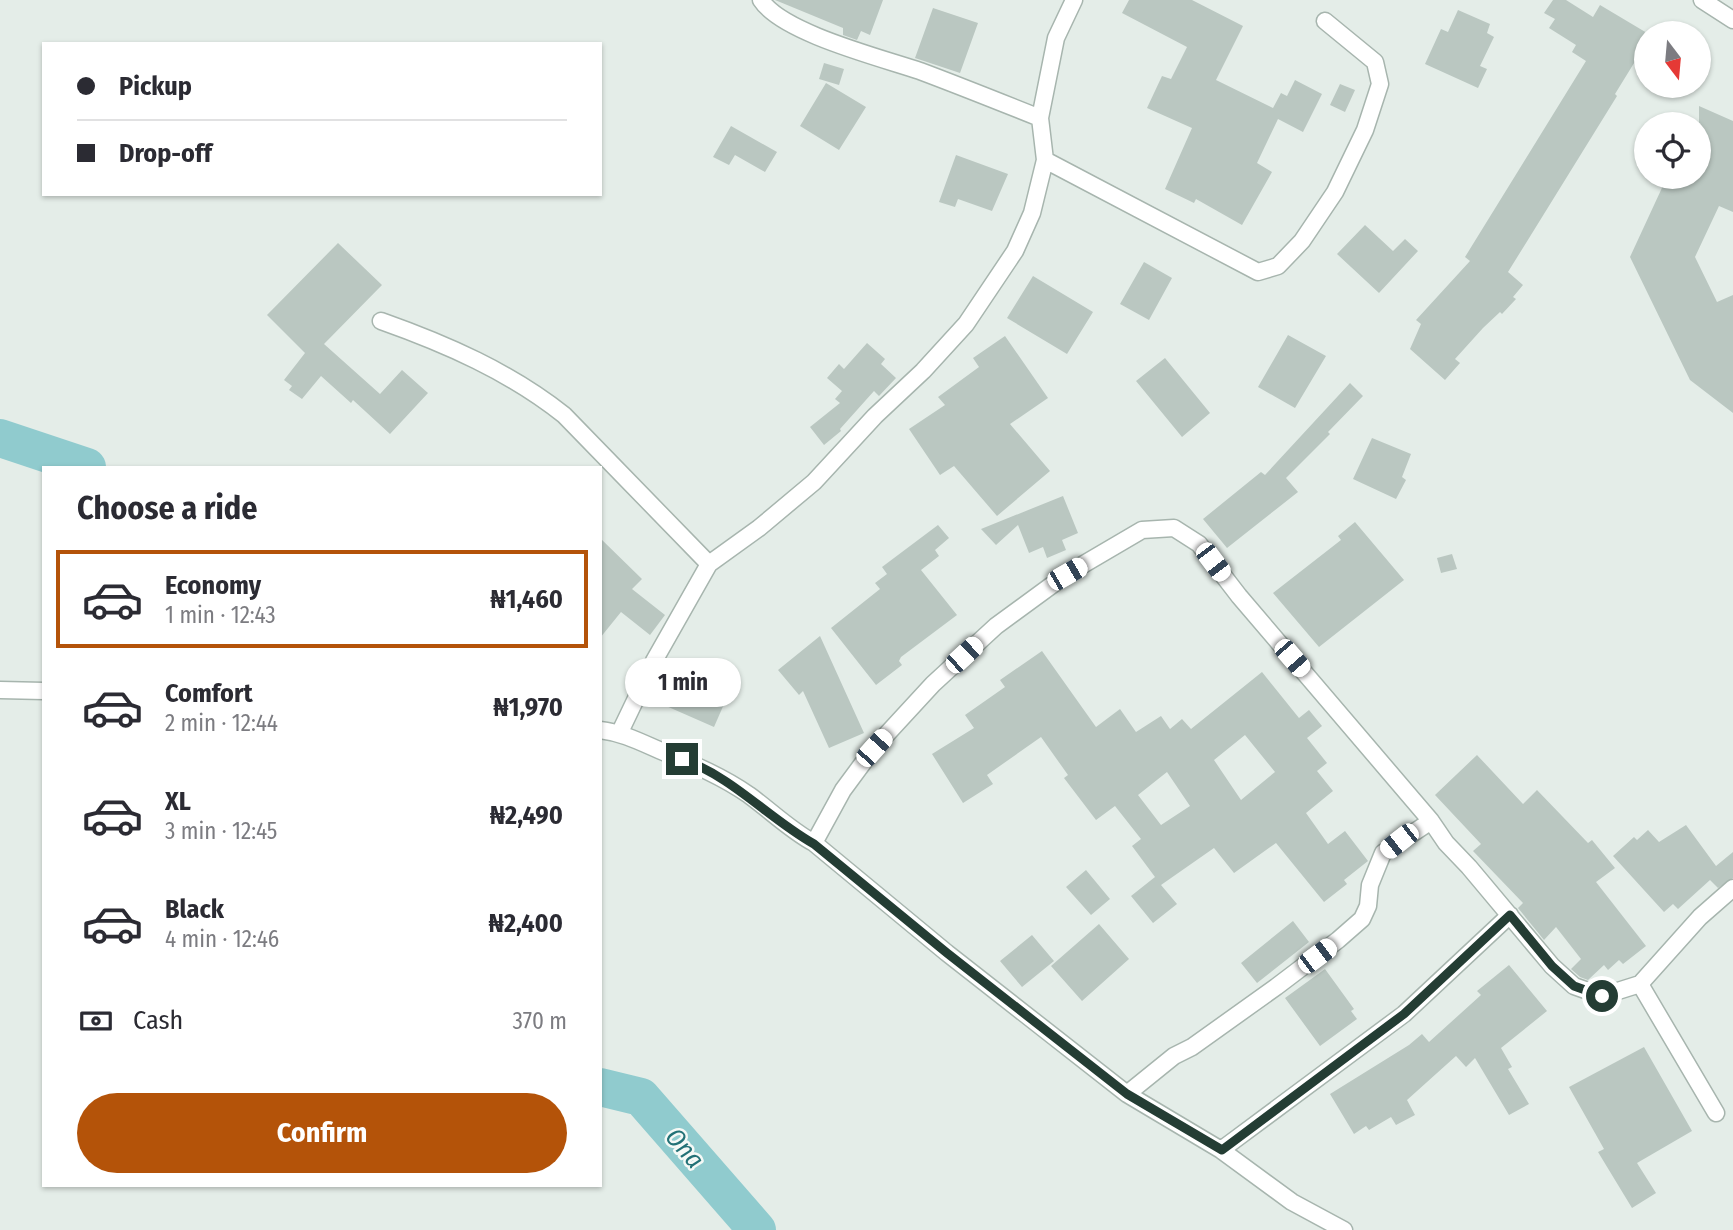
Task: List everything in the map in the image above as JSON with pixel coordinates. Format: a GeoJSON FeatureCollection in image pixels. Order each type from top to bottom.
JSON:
{"type":"FeatureCollection","features":[{"type":"Feature","properties":{"kind":"street"},"geometry":{"type":"LineString","coordinates":[[761,0],[768,10],[783,19],[836,44],[979,93],[1040,118]]}},
{"type":"Feature","properties":{"kind":"street"},"geometry":{"type":"LineString","coordinates":[[620,733],[653,661],[709,564],[759,528],[814,482],[875,416],[923,371],[966,324],[1015,251],[1032,213],[1045,160],[1040,118],[1056,38],[1074,0]]}},
{"type":"Feature","properties":{"kind":"street"},"geometry":{"type":"LineString","coordinates":[[1702,0],[1733,20]]}},
{"type":"Feature","properties":{"kind":"street"},"geometry":{"type":"LineString","coordinates":[[1045,160],[1258,272],[1278,266],[1302,242],[1335,192],[1365,130],[1380,84],[1375,62],[1325,22]]}},
{"type":"Feature","properties":{"kind":"street"},"geometry":{"type":"LineString","coordinates":[[381,321],[495,369],[537,394],[564,415],[709,564]]}},
{"type":"Feature","properties":{"kind":"street"},"geometry":{"type":"LineString","coordinates":[[814,844],[843,790],[874,748],[933,684],[996,626],[1067,574],[1142,530],[1174,528],[1199,544],[1239,596],[1431,821],[1446,843],[1552,966],[1574,986],[1602,996],[1640,984],[1700,917],[1733,888]]}},
{"type":"Feature","properties":{"kind":"street"},"geometry":{"type":"LineString","coordinates":[[0,690],[42,691]]}},
{"type":"Feature","properties":{"kind":"street"},"geometry":{"type":"LineString","coordinates":[[602,730],[620,733],[699,765],[748,795],[792,831],[814,844],[947,953],[1127,1094],[1222,1150],[1292,1202],[1344,1230]]}},
{"type":"Feature","properties":{"kind":"street"},"geometry":{"type":"LineString","coordinates":[[1127,1094],[1174,1056],[1203,1039],[1307,964],[1362,919],[1368,906],[1370,886],[1383,853],[1431,821]]}},
{"type":"Feature","properties":{"kind":"street"},"geometry":{"type":"LineString","coordinates":[[1222,1150],[1404,1014],[1510,915]]}},
{"type":"Feature","properties":{"kind":"street"},"geometry":{"type":"LineString","coordinates":[[1640,984],[1716,1113]]}},
{"type":"Feature","properties":{"kind":"building"},"geometry":{"type":"Polygon","coordinates":[[[775,0],[883,0],[870,35],[861,31],[857,40],[843,35],[843,28],[775,0]]]}},
{"type":"Feature","properties":{"kind":"building"},"geometry":{"type":"Polygon","coordinates":[[[1129,0],[1192,0],[1243,26],[1216,80],[1273,108],[1281,93],[1287,96],[1295,80],[1322,94],[1303,132],[1278,119],[1257,163],[1272,172],[1242,225],[1196,199],[1194,203],[1165,189],[1192,128],[1147,108],[1162,76],[1171,79],[1187,47],[1122,13],[1129,0]]]}},
{"type":"Feature","properties":{"kind":"building"},"geometry":{"type":"Polygon","coordinates":[[[1553,0],[1566,0],[1593,17],[1600,5],[1634,25],[1634,63],[1615,94],[1617,96],[1508,272],[1523,285],[1513,297],[1516,299],[1483,328],[1455,359],[1460,363],[1445,380],[1410,349],[1421,324],[1416,320],[1470,261],[1465,257],[1586,61],[1572,52],[1576,45],[1549,28],[1555,19],[1544,13],[1553,0]]]}},
{"type":"Feature","properties":{"kind":"building"},"geometry":{"type":"Polygon","coordinates":[[[933,8],[978,23],[960,73],[915,58],[933,8]]]}},
{"type":"Feature","properties":{"kind":"building"},"geometry":{"type":"Polygon","coordinates":[[[1458,10],[1490,24],[1487,33],[1494,37],[1480,66],[1487,69],[1478,88],[1425,64],[1441,29],[1448,32],[1458,10]]]}},
{"type":"Feature","properties":{"kind":"building"},"geometry":{"type":"Polygon","coordinates":[[[824,63],[844,69],[839,85],[819,79],[824,63]]]}},
{"type":"Feature","properties":{"kind":"building"},"geometry":{"type":"Polygon","coordinates":[[[826,83],[866,107],[839,150],[800,126],[826,83]]]}},
{"type":"Feature","properties":{"kind":"building"},"geometry":{"type":"Polygon","coordinates":[[[1340,84],[1355,90],[1345,112],[1330,105],[1340,84]]]}},
{"type":"Feature","properties":{"kind":"building"},"geometry":{"type":"Polygon","coordinates":[[[1699,106],[1733,121],[1733,212],[1719,206],[1695,257],[1717,302],[1733,295],[1733,413],[1690,380],[1630,257],[1661,189],[1711,189],[1711,112],[1699,112],[1699,106]]]}},
{"type":"Feature","properties":{"kind":"building"},"geometry":{"type":"Polygon","coordinates":[[[731,126],[777,152],[765,172],[735,155],[729,165],[713,157],[731,126]]]}},
{"type":"Feature","properties":{"kind":"building"},"geometry":{"type":"Polygon","coordinates":[[[956,155],[1008,174],[992,211],[958,199],[955,207],[939,202],[956,155]]]}},
{"type":"Feature","properties":{"kind":"building"},"geometry":{"type":"Polygon","coordinates":[[[1365,225],[1393,251],[1405,239],[1418,251],[1379,293],[1337,254],[1365,225]]]}},
{"type":"Feature","properties":{"kind":"building"},"geometry":{"type":"Polygon","coordinates":[[[338,243],[382,285],[324,344],[380,394],[402,370],[428,393],[390,434],[353,400],[351,403],[321,376],[302,399],[289,390],[292,386],[284,380],[305,353],[267,315],[338,243]]]}},
{"type":"Feature","properties":{"kind":"building"},"geometry":{"type":"Polygon","coordinates":[[[1144,262],[1172,278],[1149,320],[1120,304],[1144,262]]]}},
{"type":"Feature","properties":{"kind":"building"},"geometry":{"type":"Polygon","coordinates":[[[1033,276],[1093,312],[1067,354],[1007,318],[1033,276]]]}},
{"type":"Feature","properties":{"kind":"building"},"geometry":{"type":"Polygon","coordinates":[[[1288,335],[1326,356],[1295,408],[1258,387],[1288,335]]]}},
{"type":"Feature","properties":{"kind":"building"},"geometry":{"type":"Polygon","coordinates":[[[1005,336],[1048,398],[1010,424],[1050,471],[997,516],[954,466],[940,475],[909,429],[945,405],[938,397],[979,367],[973,358],[1005,336]]]}},
{"type":"Feature","properties":{"kind":"building"},"geometry":{"type":"Polygon","coordinates":[[[867,343],[885,359],[881,364],[896,378],[879,396],[874,391],[841,431],[824,445],[810,427],[840,403],[835,399],[842,391],[827,378],[839,364],[844,369],[867,343]]]}},
{"type":"Feature","properties":{"kind":"building"},"geometry":{"type":"Polygon","coordinates":[[[1165,358],[1210,413],[1182,437],[1136,381],[1165,358]]]}},
{"type":"Feature","properties":{"kind":"building"},"geometry":{"type":"Polygon","coordinates":[[[1350,383],[1363,396],[1286,478],[1298,492],[1227,548],[1203,519],[1261,472],[1265,475],[1350,383]]]}},
{"type":"Feature","properties":{"kind":"building"},"geometry":{"type":"Polygon","coordinates":[[[1372,438],[1411,454],[1402,477],[1406,480],[1396,499],[1353,479],[1372,438]]]}},
{"type":"Feature","properties":{"kind":"building"},"geometry":{"type":"Polygon","coordinates":[[[1063,496],[1078,533],[1062,540],[1066,550],[1047,558],[1043,547],[1029,553],[1018,525],[996,545],[981,529],[1063,496]]]}},
{"type":"Feature","properties":{"kind":"building"},"geometry":{"type":"Polygon","coordinates":[[[1355,522],[1404,580],[1319,647],[1273,593],[1341,540],[1338,536],[1355,522]]]}},
{"type":"Feature","properties":{"kind":"building"},"geometry":{"type":"Polygon","coordinates":[[[938,525],[949,538],[935,550],[939,556],[921,570],[957,615],[901,657],[899,661],[902,665],[876,685],[831,628],[880,589],[875,583],[887,574],[882,567],[938,525]]]}},
{"type":"Feature","properties":{"kind":"building"},"geometry":{"type":"Polygon","coordinates":[[[602,540],[642,579],[632,589],[665,615],[650,635],[621,612],[602,636],[602,540]]]}},
{"type":"Feature","properties":{"kind":"building"},"geometry":{"type":"Polygon","coordinates":[[[1452,554],[1457,569],[1441,573],[1437,558],[1452,554]]]}},
{"type":"Feature","properties":{"kind":"building"},"geometry":{"type":"Polygon","coordinates":[[[820,636],[864,733],[829,748],[803,691],[799,695],[778,670],[820,636]]]}},
{"type":"Feature","properties":{"kind":"building"},"geometry":{"type":"Polygon","coordinates":[[[1042,651],[1096,727],[1120,709],[1136,732],[1161,716],[1170,729],[1182,719],[1191,729],[1262,672],[1299,718],[1309,710],[1322,726],[1307,738],[1327,763],[1317,771],[1333,791],[1306,813],[1328,844],[1345,831],[1368,861],[1344,880],[1347,884],[1324,902],[1276,843],[1234,873],[1214,848],[1161,885],[1177,904],[1153,923],[1131,896],[1155,877],[1132,846],[1141,839],[1115,806],[1096,820],[1064,778],[1068,775],[1041,737],[987,775],[993,784],[963,803],[932,754],[974,728],[965,715],[1005,687],[1000,680],[1042,651]],[[1245,735],[1214,760],[1241,800],[1275,772],[1245,735]],[[1167,772],[1138,795],[1161,825],[1190,806],[1167,772]]]}},
{"type":"Feature","properties":{"kind":"building"},"geometry":{"type":"Polygon","coordinates":[[[671,670],[728,695],[714,727],[657,702],[671,670]]]}},
{"type":"Feature","properties":{"kind":"building"},"geometry":{"type":"Polygon","coordinates":[[[1477,755],[1523,804],[1537,790],[1588,843],[1592,840],[1615,868],[1596,882],[1646,946],[1623,964],[1619,960],[1608,970],[1604,965],[1588,980],[1571,969],[1581,959],[1556,927],[1544,940],[1518,908],[1523,903],[1473,851],[1481,844],[1435,795],[1477,755]]]}},
{"type":"Feature","properties":{"kind":"building"},"geometry":{"type":"Polygon","coordinates":[[[1686,825],[1716,866],[1733,852],[1733,878],[1718,888],[1710,880],[1678,909],[1673,904],[1664,912],[1613,856],[1634,837],[1637,840],[1648,830],[1659,842],[1686,825]]]}},
{"type":"Feature","properties":{"kind":"building"},"geometry":{"type":"Polygon","coordinates":[[[1086,870],[1110,899],[1091,915],[1066,887],[1086,870]]]}},
{"type":"Feature","properties":{"kind":"building"},"geometry":{"type":"Polygon","coordinates":[[[1293,921],[1309,942],[1257,983],[1241,963],[1293,921]]]}},
{"type":"Feature","properties":{"kind":"building"},"geometry":{"type":"Polygon","coordinates":[[[1099,924],[1129,959],[1082,1001],[1051,966],[1099,924]]]}},
{"type":"Feature","properties":{"kind":"building"},"geometry":{"type":"Polygon","coordinates":[[[1032,935],[1054,961],[1022,987],[1000,961],[1032,935]]]}},
{"type":"Feature","properties":{"kind":"building"},"geometry":{"type":"Polygon","coordinates":[[[1509,965],[1547,1011],[1501,1048],[1512,1067],[1508,1069],[1529,1104],[1509,1115],[1475,1058],[1466,1067],[1456,1056],[1407,1100],[1415,1115],[1396,1125],[1391,1117],[1369,1130],[1366,1126],[1354,1134],[1330,1094],[1409,1045],[1422,1034],[1429,1042],[1481,995],[1477,991],[1509,965]]]}},
{"type":"Feature","properties":{"kind":"building"},"geometry":{"type":"Polygon","coordinates":[[[1325,969],[1354,1009],[1351,1011],[1357,1019],[1320,1046],[1285,998],[1325,969]]]}},
{"type":"Feature","properties":{"kind":"building"},"geometry":{"type":"Polygon","coordinates":[[[1644,1047],[1692,1131],[1637,1163],[1656,1193],[1632,1208],[1598,1152],[1604,1149],[1569,1087],[1644,1047]]]}},
{"type":"Feature","properties":{"kind":"waterway","name":"Ona"},"geometry":{"type":"LineString","coordinates":[[0,438],[84,466]]}},
{"type":"Feature","properties":{"kind":"waterway","name":"Ona"},"geometry":{"type":"LineString","coordinates":[[602,1087],[641,1097],[757,1230]]}},
{"type":"Feature","properties":{"kind":"route"},"geometry":{"type":"LineString","coordinates":[[682,759],[699,765],[748,795],[792,831],[814,844],[947,953],[1127,1094],[1222,1150],[1404,1014],[1510,915],[1552,966],[1574,986],[1602,996]]}}]}
